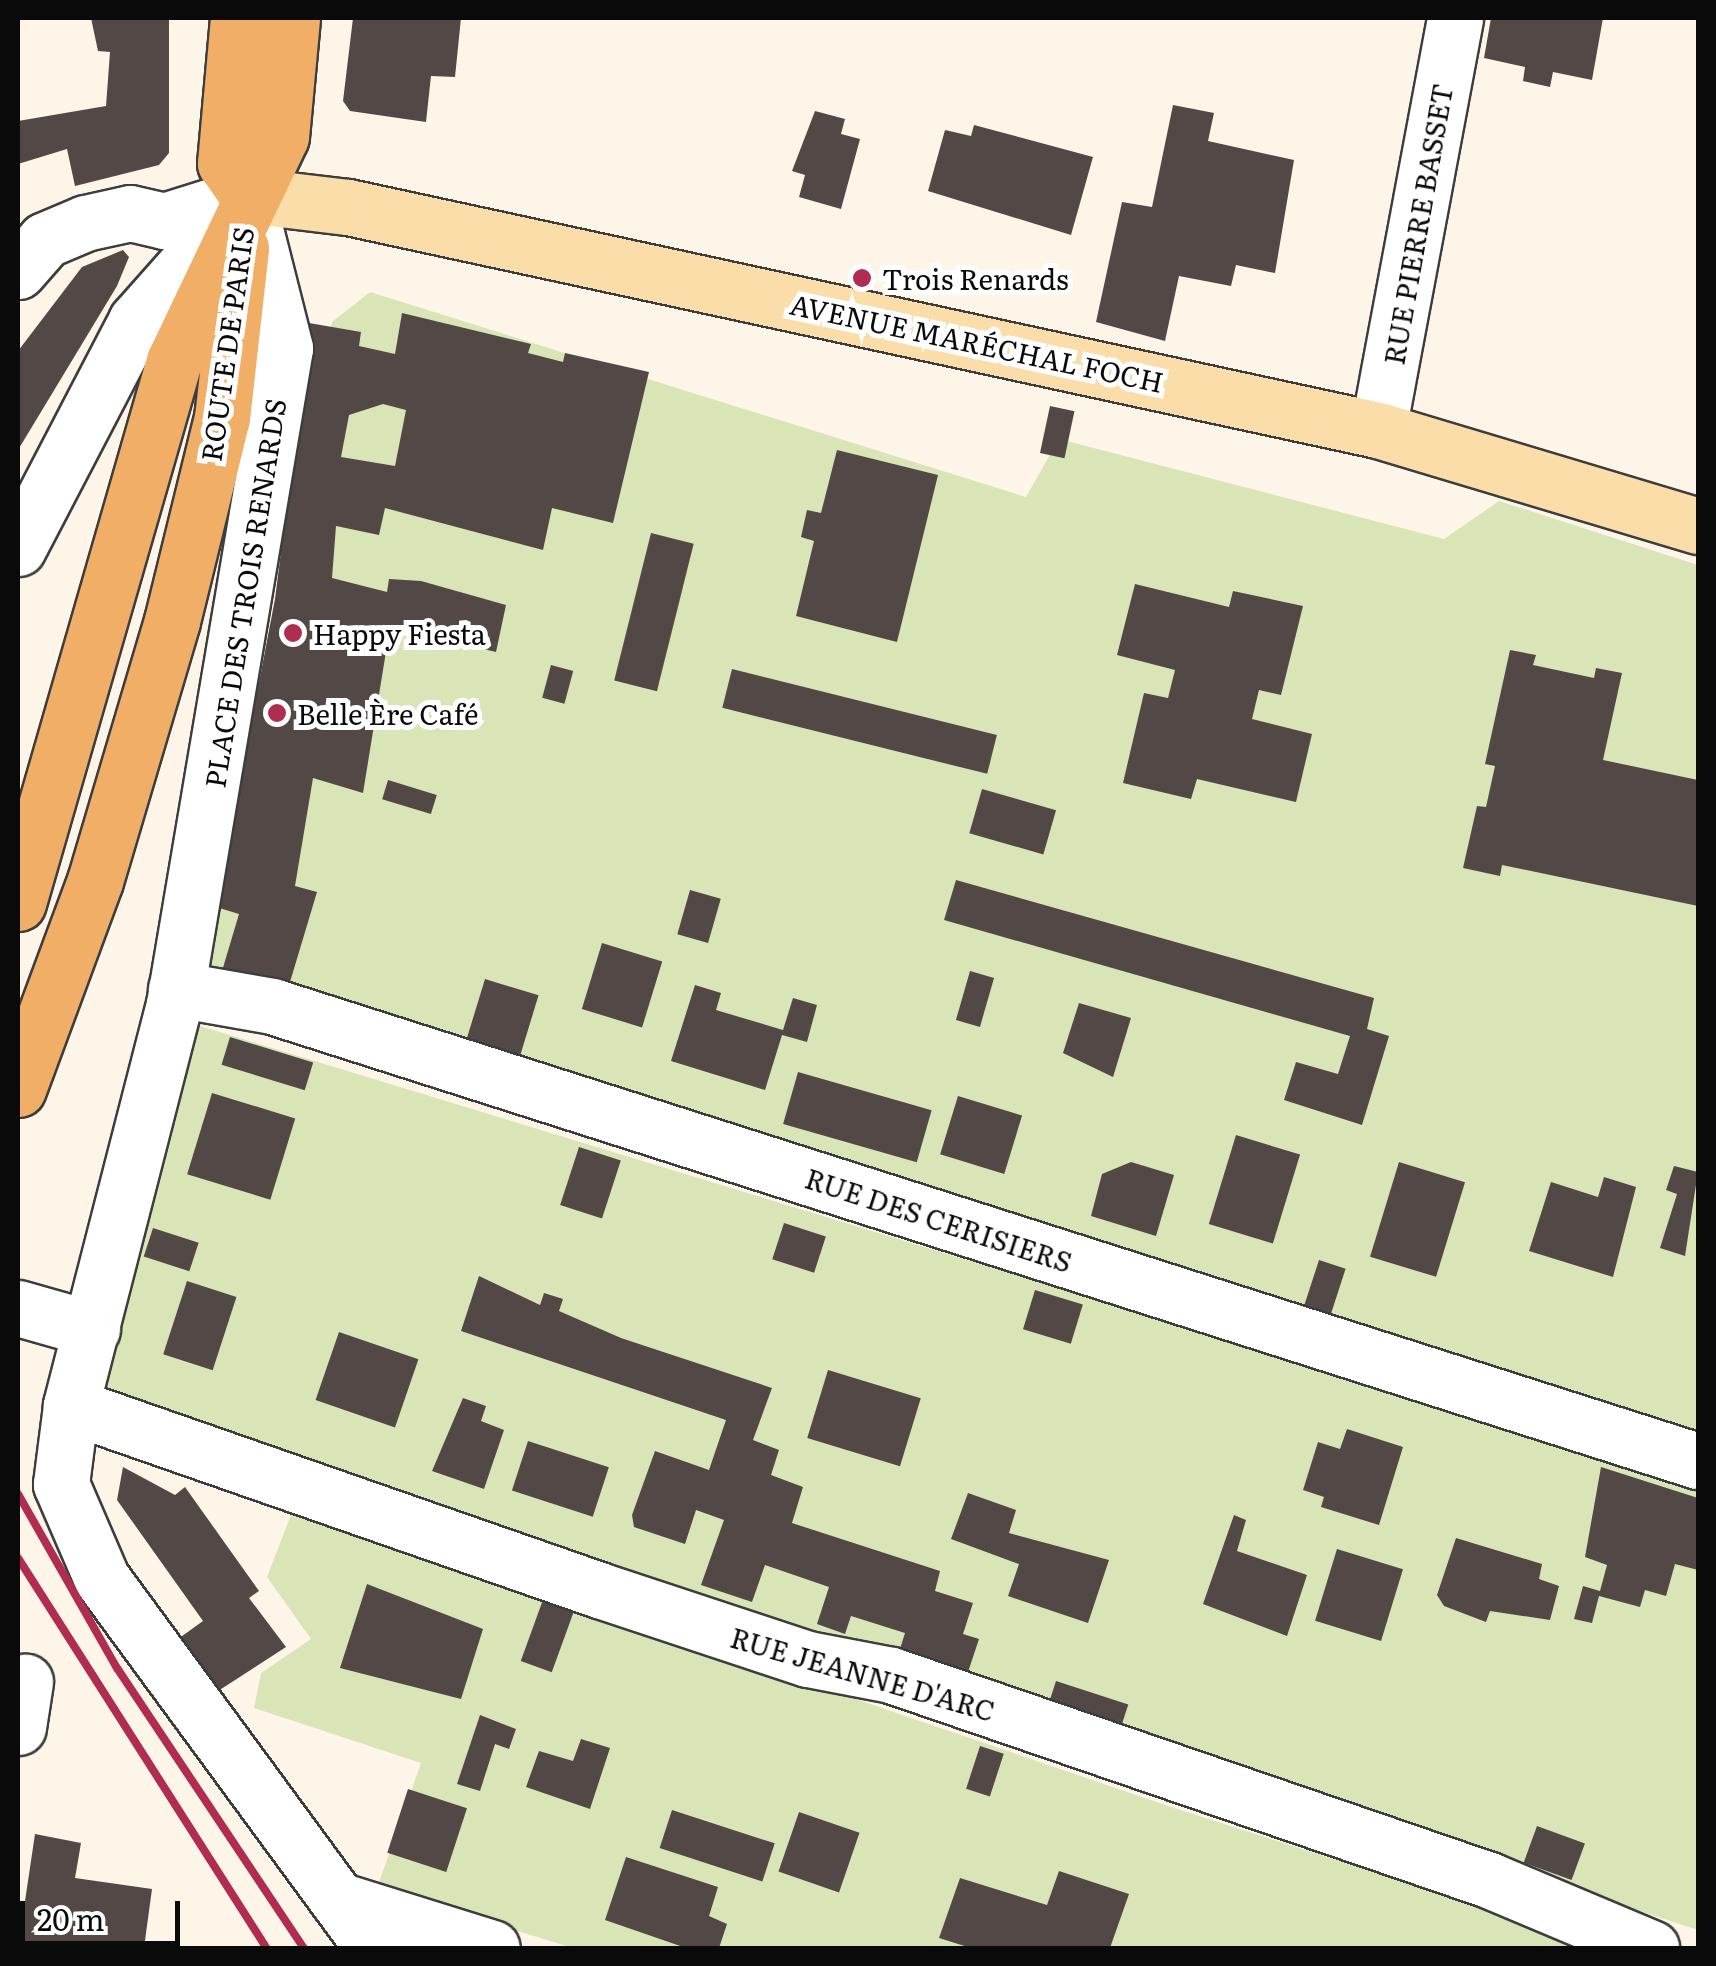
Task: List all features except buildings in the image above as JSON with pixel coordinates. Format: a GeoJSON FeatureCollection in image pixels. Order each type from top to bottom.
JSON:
{"type":"FeatureCollection","features":[{"type":"Feature","properties":{"kind":"main road"},"geometry":{"type":"LineString","coordinates":[[238,18],[225,163],[247,196],[281,137],[292,18]]}},
{"type":"Feature","properties":{"kind":"main road","name":"AVENUE MARÉCHAL FOCH"},"geometry":{"type":"LineString","coordinates":[[247,196],[348,207],[1378,430],[1698,526]]}},
{"type":"Feature","properties":{"kind":"main road","name":"ROUTE DE PARIS"},"geometry":{"type":"LineString","coordinates":[[18,903],[109,604],[174,361],[247,196]]}},
{"type":"Feature","properties":{"kind":"main road","name":"ROUTE DE PARIS"},"geometry":{"type":"LineString","coordinates":[[18,1089],[95,881],[172,621],[222,418],[247,196]]}},
{"type":"Feature","properties":{"kind":"street","name":"RUE PIERRE BASSET"},"geometry":{"type":"LineString","coordinates":[[1378,430],[1455,18]]}},
{"type":"Feature","properties":{"kind":"street"},"geometry":{"type":"LineString","coordinates":[[18,271],[45,240],[85,223],[130,213],[164,221],[247,196]]}},
{"type":"Feature","properties":{"kind":"street"},"geometry":{"type":"LineString","coordinates":[[18,548],[136,320],[247,196]]}},
{"type":"Feature","properties":{"kind":"street","name":"PLACE DES TROIS RENARDS"},"geometry":{"type":"LineString","coordinates":[[247,196],[285,348],[176,989],[71,1406],[61,1484],[70,1522],[338,1900]]}},
{"type":"Feature","properties":{"kind":"street","name":"RUE DES CERISIERS"},"geometry":{"type":"LineString","coordinates":[[176,989],[272,1006],[1698,1461]]}},
{"type":"Feature","properties":{"kind":"street"},"geometry":{"type":"LineString","coordinates":[[18,1308],[92,1329]]}},
{"type":"Feature","properties":{"kind":"street","name":"RUE JEANNE D'ARC"},"geometry":{"type":"LineString","coordinates":[[71,1406],[599,1590],[808,1659],[892,1676],[1490,1880],[1651,1948]]}},
{"type":"Feature","properties":{"kind":"street"},"geometry":{"type":"LineString","coordinates":[[338,1900],[374,1948]]}},
{"type":"Feature","properties":{"kind":"street"},"geometry":{"type":"LineString","coordinates":[[338,1900],[492,1948]]}},
{"type":"Feature","properties":{"kind":"green space"},"geometry":{"type":"Polygon","coordinates":[[[370,292],[1026,497],[1059,439],[1444,539],[1499,501],[1698,565],[1698,1430],[207,967],[332,322],[370,292]]]}},
{"type":"Feature","properties":{"kind":"green space"},"geometry":{"type":"Polygon","coordinates":[[[187,1022],[1698,1483],[1698,1930],[93,1407],[187,1022]]]}},
{"type":"Feature","properties":{"kind":"green space"},"geometry":{"type":"Polygon","coordinates":[[[294,1507],[1177,1809],[1613,1948],[573,1948],[377,1888],[421,1763],[254,1708],[261,1673],[311,1639],[267,1577],[294,1507]]]}},
{"type":"Feature","properties":{"kind":"railway"},"geometry":{"type":"LineString","coordinates":[[18,1494],[117,1668],[304,1948]]}},
{"type":"Feature","properties":{"kind":"railway"},"geometry":{"type":"LineString","coordinates":[[18,1558],[266,1948]]}},
{"type":"Feature","properties":{"kind":"place","name":"Trois Renards"},"geometry":{"type":"Point","coordinates":[862,278]}},
{"type":"Feature","properties":{"kind":"place","name":"Happy Fiesta"},"geometry":{"type":"Point","coordinates":[293,633]}},
{"type":"Feature","properties":{"kind":"place","name":"Belle Ère Café"},"geometry":{"type":"Point","coordinates":[277,713]}}]}
